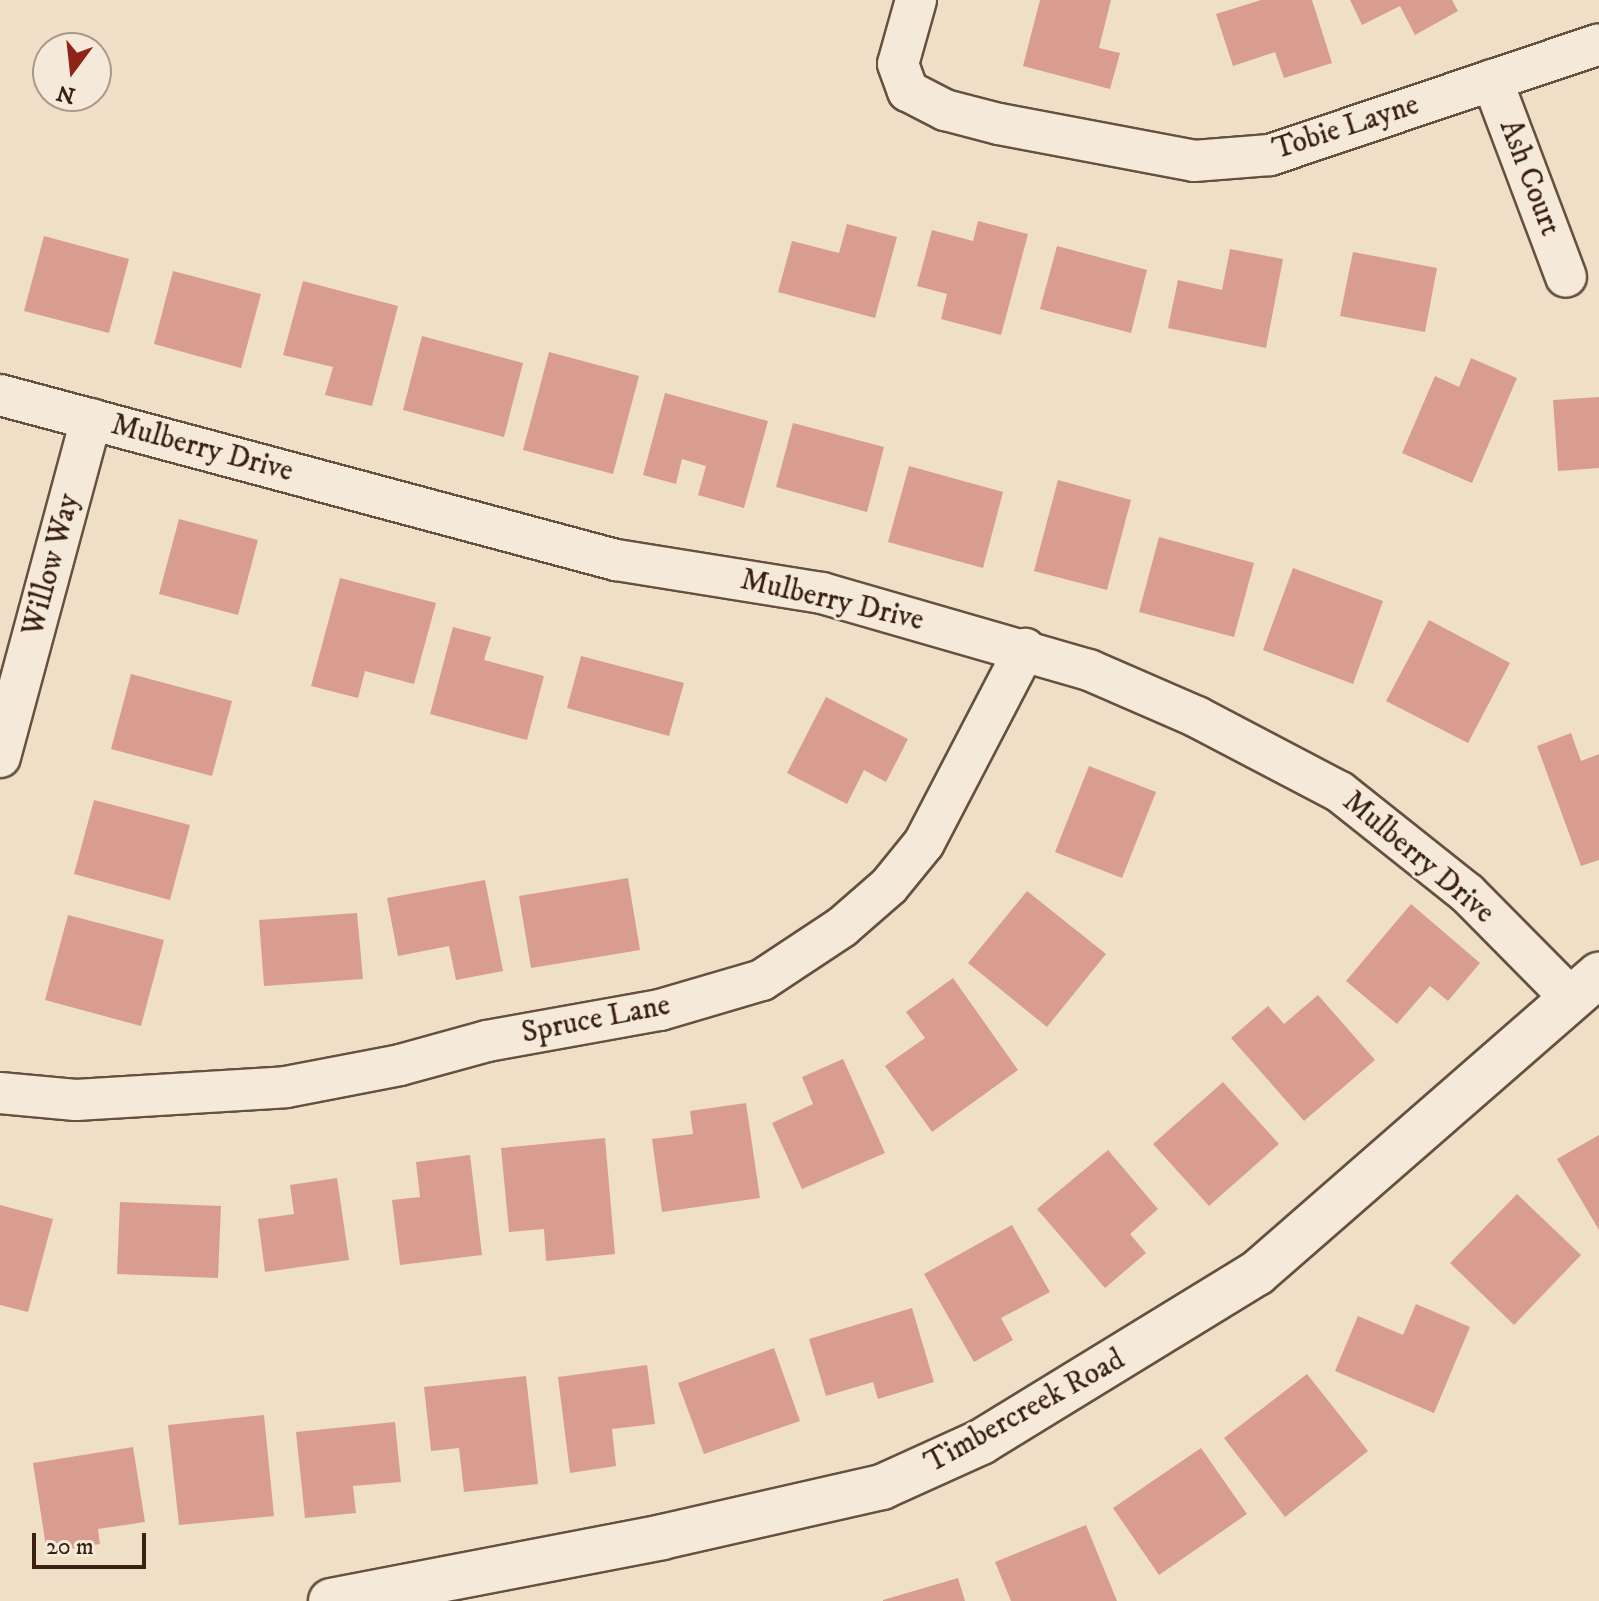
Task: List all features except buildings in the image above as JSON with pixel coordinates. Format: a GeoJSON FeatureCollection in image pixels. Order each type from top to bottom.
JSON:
{"type":"FeatureCollection","features":[{"type":"Feature","properties":{"kind":"street","name":"Tobie Layne"},"geometry":{"type":"LineString","coordinates":[[916,0],[898,64],[901,82],[945,110],[1194,161],[1270,155],[1599,44]]}},
{"type":"Feature","properties":{"kind":"street","name":"Ash Court"},"geometry":{"type":"LineString","coordinates":[[1492,80],[1566,277]]}},
{"type":"Feature","properties":{"kind":"street","name":"Mulberry Drive"},"geometry":{"type":"LineString","coordinates":[[0,395],[616,560],[822,593],[1025,649],[1197,717],[1340,792],[1586,987]]}},
{"type":"Feature","properties":{"kind":"street","name":"Willow Way"},"geometry":{"type":"LineString","coordinates":[[0,757],[91,419]]}},
{"type":"Feature","properties":{"kind":"street","name":"Spruce Lane"},"geometry":{"type":"LineString","coordinates":[[0,1093],[76,1100],[286,1087],[400,1065],[487,1041],[660,1010],[762,980],[842,927],[889,886],[924,843],[1025,649]]}},
{"type":"Feature","properties":{"kind":"street","name":"Timbercreek Road"},"geometry":{"type":"LineString","coordinates":[[331,1601],[662,1537],[882,1487],[981,1442],[1257,1273],[1586,987]]}}]}
